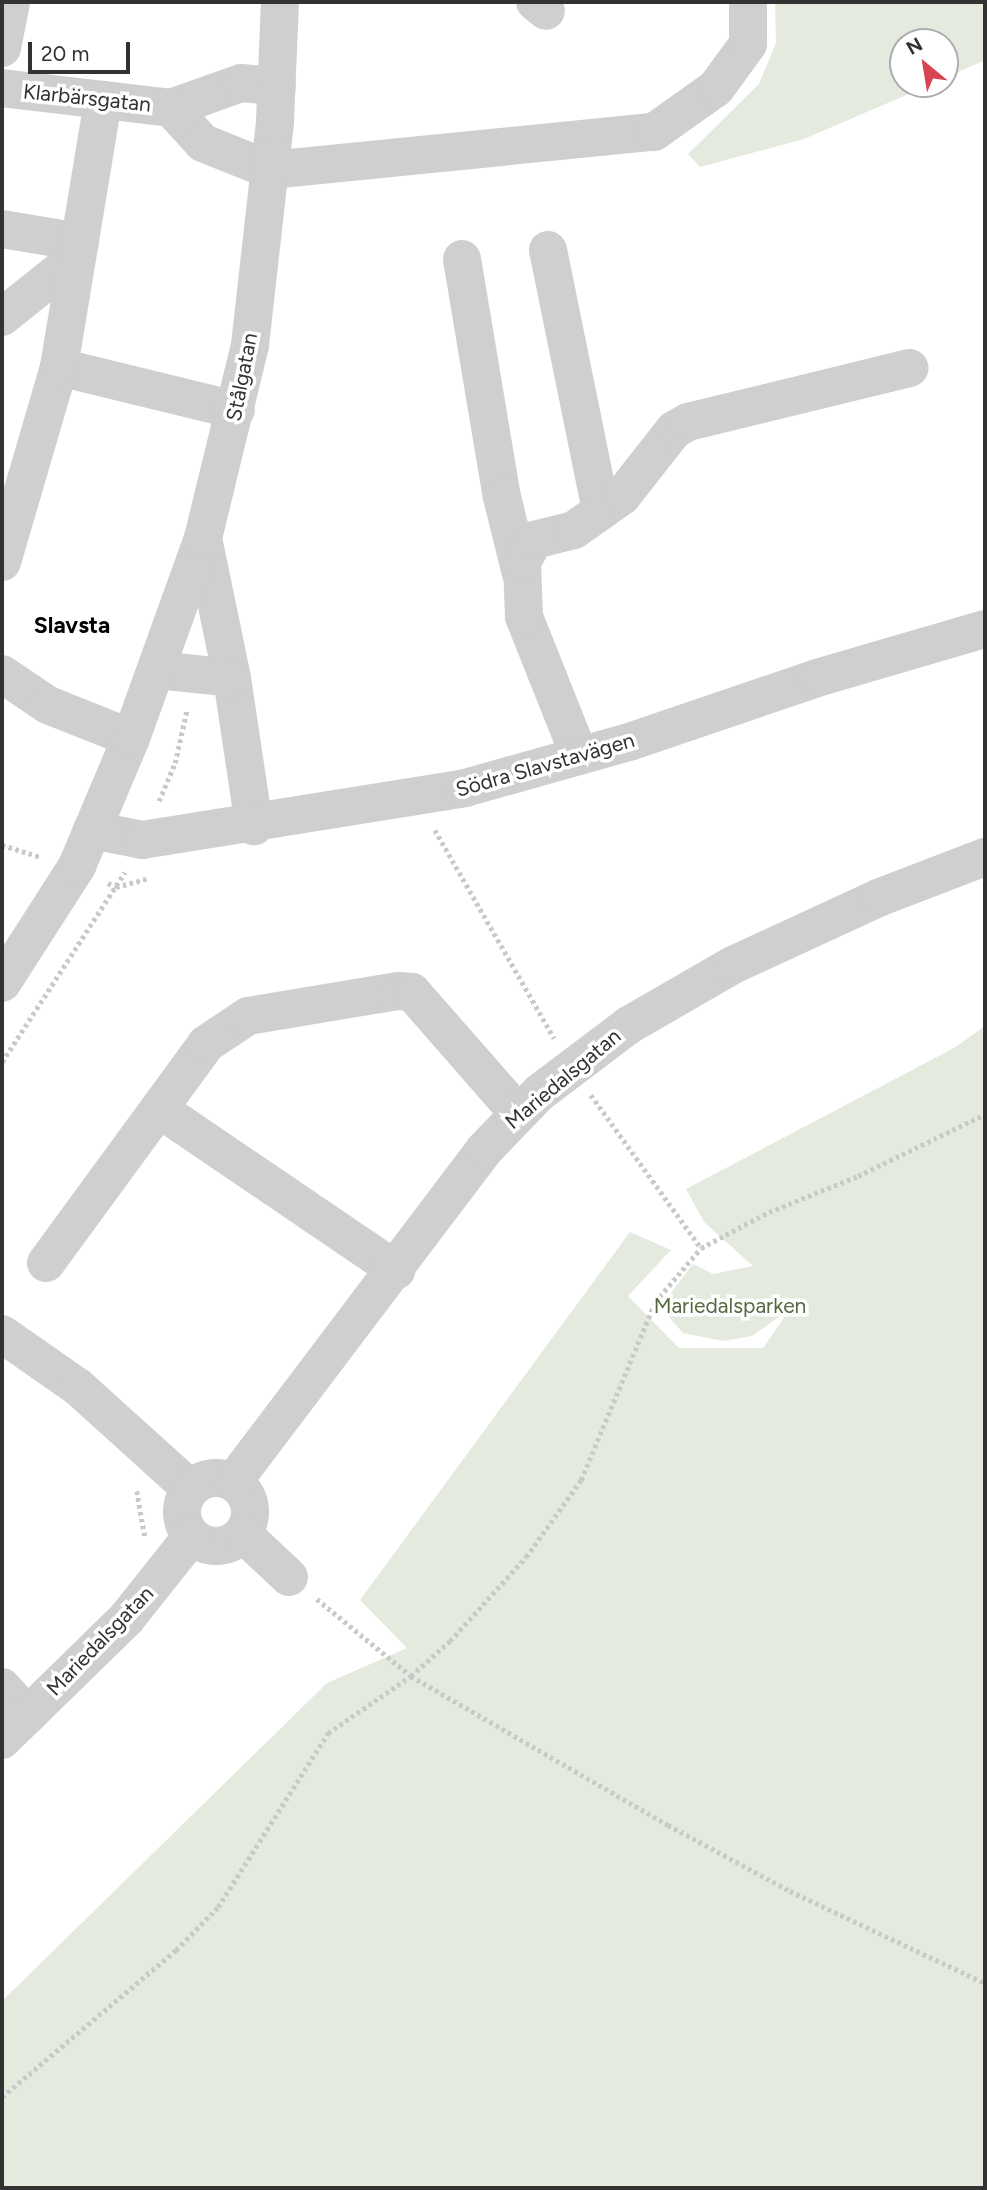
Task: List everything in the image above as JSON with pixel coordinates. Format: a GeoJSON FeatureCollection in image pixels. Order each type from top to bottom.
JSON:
{"type":"FeatureCollection","features":[{"type":"Feature","properties":{"kind":"street"},"geometry":{"type":"LineString","coordinates":[[2,48],[11,2]]}},
{"type":"Feature","properties":{"kind":"street","name":"Stålgatan"},"geometry":{"type":"LineString","coordinates":[[2,983],[77,866],[157,670],[202,538],[236,410],[250,345],[270,170],[280,2]]}},
{"type":"Feature","properties":{"kind":"street"},"geometry":{"type":"LineString","coordinates":[[270,170],[654,132],[716,88],[748,44],[748,2]]}},
{"type":"Feature","properties":{"kind":"street","name":"Klarbärsgatan"},"geometry":{"type":"LineString","coordinates":[[2,88],[171,108],[241,83],[277,86]]}},
{"type":"Feature","properties":{"kind":"street"},"geometry":{"type":"LineString","coordinates":[[2,562],[60,367],[103,100]]}},
{"type":"Feature","properties":{"kind":"street","name":"Klarbärsgatan"},"geometry":{"type":"LineString","coordinates":[[171,108],[203,143],[270,170]]}},
{"type":"Feature","properties":{"kind":"street"},"geometry":{"type":"LineString","coordinates":[[2,229],[79,250]]}},
{"type":"Feature","properties":{"kind":"street"},"geometry":{"type":"LineString","coordinates":[[2,317],[79,250]]}},
{"type":"Feature","properties":{"kind":"street"},"geometry":{"type":"LineString","coordinates":[[548,250],[601,511]]}},
{"type":"Feature","properties":{"kind":"street"},"geometry":{"type":"LineString","coordinates":[[462,259],[502,497],[522,573],[524,617],[579,755]]}},
{"type":"Feature","properties":{"kind":"street"},"geometry":{"type":"LineString","coordinates":[[60,367],[236,410]]}},
{"type":"Feature","properties":{"kind":"street"},"geometry":{"type":"LineString","coordinates":[[522,573],[534,540],[574,530],[622,496],[674,430],[688,422],[909,368]]}},
{"type":"Feature","properties":{"kind":"street"},"geometry":{"type":"LineString","coordinates":[[202,538],[232,678],[254,825]]}},
{"type":"Feature","properties":{"kind":"street","name":"Södra Slavstavägen"},"geometry":{"type":"LineString","coordinates":[[92,830],[142,841],[466,789],[985,629]]}},
{"type":"Feature","properties":{"kind":"street"},"geometry":{"type":"LineString","coordinates":[[157,670],[232,678]]}},
{"type":"Feature","properties":{"kind":"street"},"geometry":{"type":"LineString","coordinates":[[2,674],[44,718],[131,738]]}},
{"type":"Feature","properties":{"kind":"street","name":"Mariedalsgatan"},"geometry":{"type":"LineString","coordinates":[[233,1482],[396,1270],[484,1150],[518,1113],[629,1025],[733,965],[878,898],[985,857]]}},
{"type":"Feature","properties":{"kind":"street"},"geometry":{"type":"LineString","coordinates":[[46,1263],[214,1036],[248,1016],[406,991],[416,996],[518,1113]]}},
{"type":"Feature","properties":{"kind":"street"},"geometry":{"type":"LineString","coordinates":[[159,1109],[396,1270]]}},
{"type":"Feature","properties":{"kind":"street"},"geometry":{"type":"LineString","coordinates":[[2,1334],[78,1387],[191,1489]]}},
{"type":"Feature","properties":{"kind":"street"},"geometry":{"type":"LineString","coordinates":[[206,1478],[233,1482],[250,1503],[249,1524],[243,1534],[225,1545],[202,1543],[192,1536],[182,1516],[191,1489],[206,1478]]}},
{"type":"Feature","properties":{"kind":"street"},"geometry":{"type":"LineString","coordinates":[[243,1534],[289,1577]]}},
{"type":"Feature","properties":{"kind":"street","name":"Mariedalsgatan"},"geometry":{"type":"LineString","coordinates":[[15,1728],[126,1619],[192,1536]]}},
{"type":"Feature","properties":{"kind":"street"},"geometry":{"type":"LineString","coordinates":[[2,1687],[15,1728]]}},
{"type":"Feature","properties":{"kind":"path"},"geometry":{"type":"LineString","coordinates":[[44,858],[49,845]]}},
{"type":"Feature","properties":{"kind":"path"},"geometry":{"type":"LineString","coordinates":[[2,2097],[117,2004],[185,1942],[218,1907],[328,1733],[411,1676],[450,1641],[526,1557],[581,1480],[655,1302],[701,1248],[769,1212],[858,1176],[985,1114]]}},
{"type":"Feature","properties":{"kind":"path"},"geometry":{"type":"LineString","coordinates":[[133,1483],[143,1507],[145,1541]]}},
{"type":"Feature","properties":{"kind":"path"},"geometry":{"type":"LineString","coordinates":[[289,1577],[411,1676],[667,1825],[790,1891],[985,1983]]}},
{"type":"Feature","properties":{"kind":"green space"},"geometry":{"type":"Polygon","coordinates":[[[775,2],[985,2],[985,60],[959,72],[959,28],[889,28],[889,98],[899,98],[804,139],[700,167],[688,154],[759,84],[776,43],[775,2]]]}},
{"type":"Feature","properties":{"kind":"green space","name":"Mariedalsparken"},"geometry":{"type":"Polygon","coordinates":[[[985,1026],[985,2188],[2,2188],[2,2001],[327,1683],[407,1648],[360,1600],[630,1232],[671,1250],[628,1296],[679,1348],[763,1348],[790,1309],[752,1336],[723,1341],[683,1333],[660,1307],[693,1264],[713,1274],[753,1266],[704,1222],[686,1189],[954,1048],[985,1026]]]}},
{"type":"Feature","properties":{"kind":"district","name":"Slavsta"},"geometry":{"type":"Point","coordinates":[72,625]}}]}
